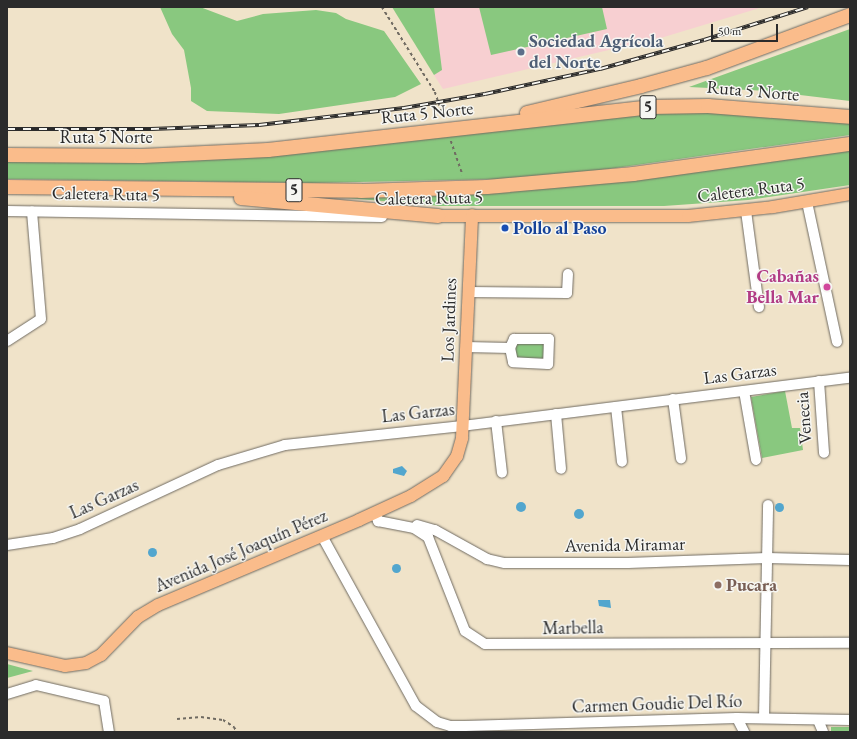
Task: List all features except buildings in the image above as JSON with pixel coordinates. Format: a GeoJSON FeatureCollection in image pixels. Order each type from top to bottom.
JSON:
{"type":"FeatureCollection","features":[{"type":"Feature","properties":{"kind":"highway"},"geometry":{"type":"LineString","coordinates":[[448,130],[674,78],[739,57],[850,15]]}},
{"type":"Feature","properties":{"kind":"highway","name":"Ruta 5 Norte"},"geometry":{"type":"LineString","coordinates":[[7,155],[142,156],[236,152],[448,130],[616,109],[681,105],[850,117]]}},
{"type":"Feature","properties":{"kind":"highway","name":"5"},"geometry":{"type":"LineString","coordinates":[[7,187],[121,187],[361,191],[467,188],[633,174],[850,144]]}},
{"type":"Feature","properties":{"kind":"highway"},"geometry":{"type":"LineString","coordinates":[[121,187],[438,216]]}},
{"type":"Feature","properties":{"kind":"main road","name":"Caletera Ruta 5"},"geometry":{"type":"LineString","coordinates":[[438,216],[652,217],[746,211],[850,194]]}},
{"type":"Feature","properties":{"kind":"main road","name":"Los Jardines"},"geometry":{"type":"LineString","coordinates":[[462,426],[472,215]]}},
{"type":"Feature","properties":{"kind":"main road","name":"Avenida José Joaquín Pérez"},"geometry":{"type":"LineString","coordinates":[[7,653],[65,666],[86,663],[100,655],[146,611],[185,592],[375,513],[429,486],[443,476],[459,450],[462,426]]}},
{"type":"Feature","properties":{"kind":"street"},"geometry":{"type":"LineString","coordinates":[[807,202],[837,342]]}},
{"type":"Feature","properties":{"kind":"street","name":"Caletera Ruta 5"},"geometry":{"type":"LineString","coordinates":[[7,211],[366,217],[438,216]]}},
{"type":"Feature","properties":{"kind":"street"},"geometry":{"type":"LineString","coordinates":[[7,341],[41,319],[32,211]]}},
{"type":"Feature","properties":{"kind":"street"},"geometry":{"type":"LineString","coordinates":[[746,211],[760,307]]}},
{"type":"Feature","properties":{"kind":"street"},"geometry":{"type":"LineString","coordinates":[[468,292],[567,293],[568,274]]}},
{"type":"Feature","properties":{"kind":"street"},"geometry":{"type":"LineString","coordinates":[[466,347],[510,348]]}},
{"type":"Feature","properties":{"kind":"street","name":"Las Garzas"},"geometry":{"type":"LineString","coordinates":[[7,545],[38,541],[80,529],[218,465],[285,444],[462,426],[850,378]]}},
{"type":"Feature","properties":{"kind":"street","name":"Venecia"},"geometry":{"type":"LineString","coordinates":[[819,381],[824,453]]}},
{"type":"Feature","properties":{"kind":"street"},"geometry":{"type":"LineString","coordinates":[[744,391],[756,460]]}},
{"type":"Feature","properties":{"kind":"street"},"geometry":{"type":"LineString","coordinates":[[673,399],[681,458]]}},
{"type":"Feature","properties":{"kind":"street"},"geometry":{"type":"LineString","coordinates":[[616,407],[622,462]]}},
{"type":"Feature","properties":{"kind":"street"},"geometry":{"type":"LineString","coordinates":[[556,414],[561,469]]}},
{"type":"Feature","properties":{"kind":"street"},"geometry":{"type":"LineString","coordinates":[[496,421],[502,473]]}},
{"type":"Feature","properties":{"kind":"street"},"geometry":{"type":"LineString","coordinates":[[764,718],[768,505]]}},
{"type":"Feature","properties":{"kind":"street","name":"Marbella"},"geometry":{"type":"LineString","coordinates":[[375,513],[378,521],[392,526],[408,526],[419,529],[428,537],[465,631],[485,644],[766,642],[850,643]]}},
{"type":"Feature","properties":{"kind":"street","name":"Avenida Miramar"},"geometry":{"type":"LineString","coordinates":[[408,526],[428,528],[498,562],[628,563],[767,558],[850,560]]}},
{"type":"Feature","properties":{"kind":"street","name":"Carmen Goudie Del Río"},"geometry":{"type":"LineString","coordinates":[[322,536],[416,706],[437,722],[450,726],[529,728],[737,718],[850,720]]}},
{"type":"Feature","properties":{"kind":"street"},"geometry":{"type":"LineString","coordinates":[[7,694],[36,685],[104,701],[110,732]]}},
{"type":"Feature","properties":{"kind":"street"},"geometry":{"type":"LineString","coordinates":[[737,718],[744,732]]}},
{"type":"Feature","properties":{"kind":"street"},"geometry":{"type":"LineString","coordinates":[[818,720],[823,732]]}},
{"type":"Feature","properties":{"kind":"path"},"geometry":{"type":"LineString","coordinates":[[382,7],[435,92],[467,188]]}},
{"type":"Feature","properties":{"kind":"path"},"geometry":{"type":"LineString","coordinates":[[177,719],[201,717],[223,720],[234,727],[237,732]]}},
{"type":"Feature","properties":{"kind":"shaded area","name":"Sociedad Agrícola del Norte"},"geometry":{"type":"Polygon","coordinates":[[[434,7],[763,7],[664,37],[443,89],[434,75],[441,70],[434,7]]]}},
{"type":"Feature","properties":{"kind":"green space"},"geometry":{"type":"Polygon","coordinates":[[[160,7],[200,7],[237,21],[263,14],[316,10],[336,13],[346,19],[384,31],[421,84],[395,97],[279,114],[207,111],[191,101],[191,88],[184,50],[172,34],[160,7]]]}},
{"type":"Feature","properties":{"kind":"green space"},"geometry":{"type":"Polygon","coordinates":[[[392,7],[434,7],[442,70],[434,75],[392,7]]]}},
{"type":"Feature","properties":{"kind":"green space"},"geometry":{"type":"Polygon","coordinates":[[[479,7],[602,7],[607,29],[491,55],[479,7]]]}},
{"type":"Feature","properties":{"kind":"green space"},"geometry":{"type":"Polygon","coordinates":[[[850,29],[850,101],[767,91],[689,87],[850,29]]]}},
{"type":"Feature","properties":{"kind":"green space"},"geometry":{"type":"Polygon","coordinates":[[[683,109],[850,123],[850,135],[566,175],[501,179],[311,183],[7,179],[7,161],[183,161],[246,158],[683,109]]]}},
{"type":"Feature","properties":{"kind":"green space"},"geometry":{"type":"Polygon","coordinates":[[[850,149],[850,185],[748,200],[664,206],[441,206],[323,196],[850,149]]]}},
{"type":"Feature","properties":{"kind":"green space"},"geometry":{"type":"Polygon","coordinates":[[[543,341],[545,357],[542,359],[517,359],[515,356],[516,343],[543,341]]]}},
{"type":"Feature","properties":{"kind":"green space"},"geometry":{"type":"Polygon","coordinates":[[[785,391],[792,428],[800,428],[803,450],[762,458],[751,397],[785,391]]]}},
{"type":"Feature","properties":{"kind":"green space"},"geometry":{"type":"Polygon","coordinates":[[[7,664],[33,671],[7,678],[7,664]]]}},
{"type":"Feature","properties":{"kind":"green space"},"geometry":{"type":"Polygon","coordinates":[[[831,727],[850,727],[850,732],[831,732],[831,727]]]}},
{"type":"Feature","properties":{"kind":"water"},"geometry":{"type":"Polygon","coordinates":[[[402,466],[407,471],[404,476],[393,473],[393,469],[402,466]]]}},
{"type":"Feature","properties":{"kind":"water"},"geometry":{"type":"Polygon","coordinates":[[[519,502],[523,502],[525,503],[525,511],[519,512],[516,509],[516,505],[519,502]]]}},
{"type":"Feature","properties":{"kind":"water"},"geometry":{"type":"Polygon","coordinates":[[[779,502],[784,507],[779,512],[774,507],[779,502]]]}},
{"type":"Feature","properties":{"kind":"water"},"geometry":{"type":"Polygon","coordinates":[[[577,509],[581,509],[584,514],[581,519],[577,519],[574,516],[574,512],[577,509]]]}},
{"type":"Feature","properties":{"kind":"water"},"geometry":{"type":"Polygon","coordinates":[[[150,548],[154,548],[156,552],[154,556],[150,556],[148,554],[148,550],[150,548]]]}},
{"type":"Feature","properties":{"kind":"water"},"geometry":{"type":"Polygon","coordinates":[[[394,564],[398,564],[400,568],[398,572],[394,572],[392,570],[392,566],[394,564]]]}},
{"type":"Feature","properties":{"kind":"water"},"geometry":{"type":"Polygon","coordinates":[[[598,600],[610,600],[611,608],[599,606],[598,600]]]}},
{"type":"Feature","properties":{"kind":"railway"},"geometry":{"type":"LineString","coordinates":[[7,129],[151,129],[259,125],[404,108],[485,94],[600,69],[704,40],[808,7]]}},
{"type":"Feature","properties":{"kind":"place","name":"Sociedad Agrícola del Norte"},"geometry":{"type":"Point","coordinates":[521,52]}},
{"type":"Feature","properties":{"kind":"place","name":"Pollo al Paso"},"geometry":{"type":"Point","coordinates":[505,228]}},
{"type":"Feature","properties":{"kind":"place","name":"Cabañas Bella Mar"},"geometry":{"type":"Point","coordinates":[827,287]}},
{"type":"Feature","properties":{"kind":"place","name":"Pucara"},"geometry":{"type":"Point","coordinates":[718,585]}}]}
